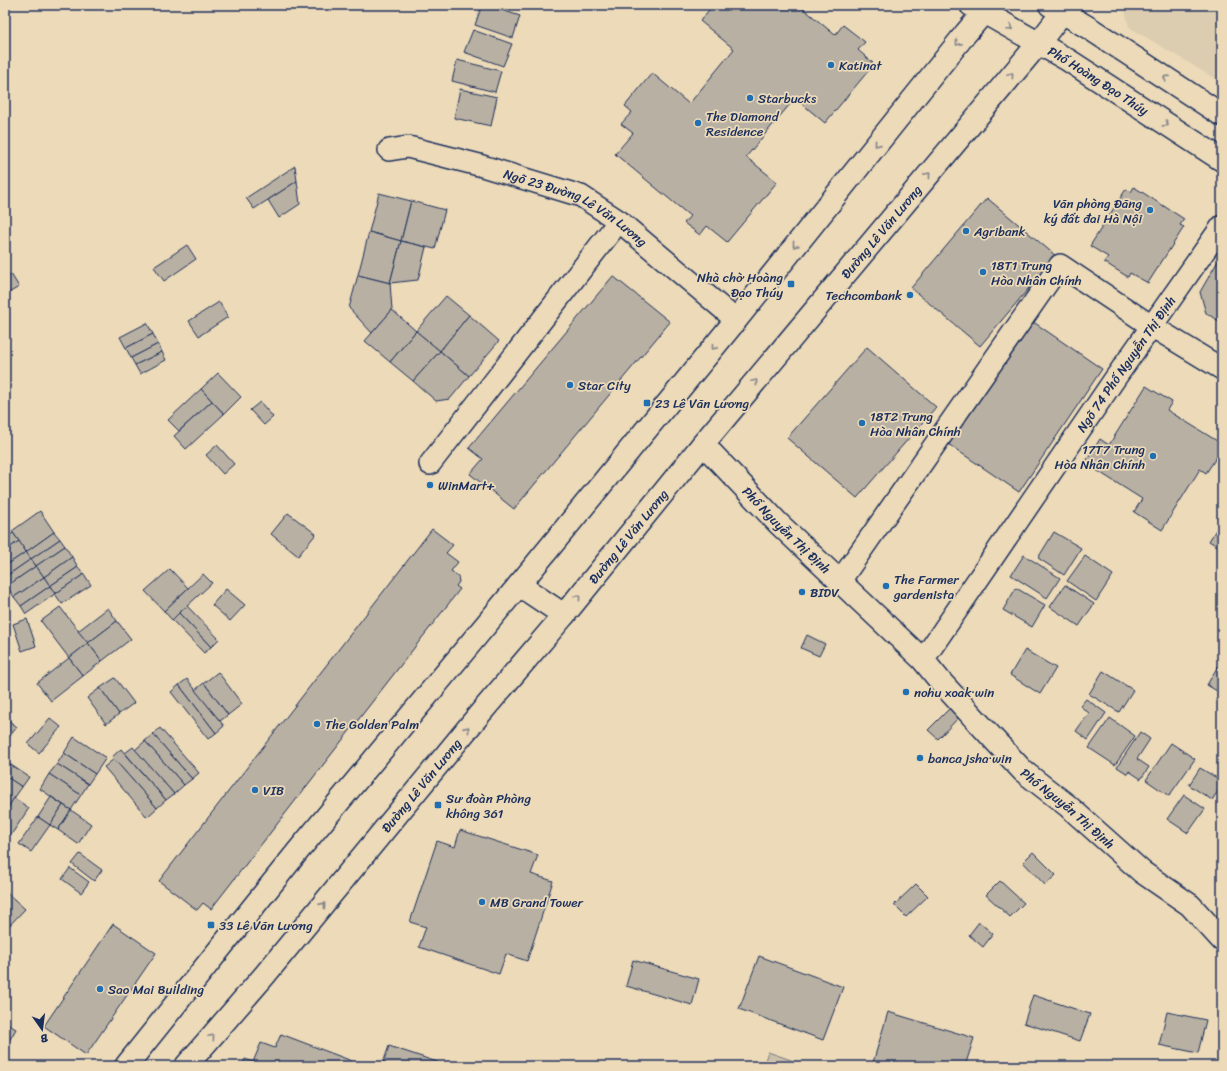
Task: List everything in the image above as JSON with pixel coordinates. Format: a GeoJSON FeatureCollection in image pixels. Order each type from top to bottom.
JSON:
{"type":"FeatureCollection","features":[{"type":"Feature","properties":{"kind":"main road","name":"Đường Lê Văn Lương"},"geometry":{"type":"LineString","coordinates":[[186,1066],[264,976],[473,722],[564,615],[703,444],[1038,44],[1060,7]]}},
{"type":"Feature","properties":{"kind":"main road"},"geometry":{"type":"LineString","coordinates":[[1060,7],[1222,115]]}},
{"type":"Feature","properties":{"kind":"main road","name":"Phố Hoàng Đạo Thúy"},"geometry":{"type":"LineString","coordinates":[[981,8],[1038,44],[1068,60],[1222,160]]}},
{"type":"Feature","properties":{"kind":"main road"},"geometry":{"type":"LineString","coordinates":[[126,1066],[298,851],[519,585],[736,320],[981,8]]}},
{"type":"Feature","properties":{"kind":"main road","name":"Phố Nguyễn Thị Định"},"geometry":{"type":"LineString","coordinates":[[703,444],[778,522],[923,660],[941,682],[1023,771],[1068,806],[1142,872],[1190,905],[1222,940]]}},
{"type":"Feature","properties":{"kind":"main road"},"geometry":{"type":"LineString","coordinates":[[519,585],[564,615]]}},
{"type":"Feature","properties":{"kind":"street","name":"Ngõ 23 Đường Lê Văn Lương"},"geometry":{"type":"LineString","coordinates":[[389,150],[408,147],[480,165],[581,196],[619,221],[736,320]]}},
{"type":"Feature","properties":{"kind":"street"},"geometry":{"type":"LineString","coordinates":[[430,464],[619,221]]}},
{"type":"Feature","properties":{"kind":"street","name":"Ngõ 74 Phố Nguyễn Thị Định"},"geometry":{"type":"LineString","coordinates":[[923,660],[1222,226]]}},
{"type":"Feature","properties":{"kind":"street"},"geometry":{"type":"LineString","coordinates":[[840,581],[1060,265],[1153,327],[1222,369]]}},
{"type":"Feature","properties":{"kind":"shaded area"},"geometry":{"type":"Polygon","coordinates":[[[1124,5],[1222,5],[1222,83],[1129,27],[1124,5]]]}},
{"type":"Feature","properties":{"kind":"shaded area"},"geometry":{"type":"Polygon","coordinates":[[[768,1052],[808,1066],[763,1066],[768,1052]]]}},
{"type":"Feature","properties":{"kind":"building"},"geometry":{"type":"Polygon","coordinates":[[[482,5],[520,16],[513,38],[475,25],[482,5]]]}},
{"type":"Feature","properties":{"kind":"building","name":"The Diamond Residence"},"geometry":{"type":"Polygon","coordinates":[[[713,5],[799,5],[835,35],[843,25],[865,42],[858,50],[874,64],[825,123],[795,98],[746,157],[777,182],[727,242],[707,226],[700,235],[684,223],[690,216],[615,154],[633,133],[621,124],[632,112],[625,106],[652,73],[689,104],[734,49],[700,21],[713,5]]]}},
{"type":"Feature","properties":{"kind":"building"},"geometry":{"type":"Polygon","coordinates":[[[473,30],[512,44],[503,66],[464,52],[473,30]]]}},
{"type":"Feature","properties":{"kind":"building"},"geometry":{"type":"Polygon","coordinates":[[[457,60],[501,71],[495,92],[452,81],[457,60]]]}},
{"type":"Feature","properties":{"kind":"building"},"geometry":{"type":"Polygon","coordinates":[[[460,89],[497,97],[491,126],[454,118],[460,89]]]}},
{"type":"Feature","properties":{"kind":"building"},"geometry":{"type":"Polygon","coordinates":[[[295,166],[297,181],[254,209],[246,198],[295,166]]]}},
{"type":"Feature","properties":{"kind":"building"},"geometry":{"type":"Polygon","coordinates":[[[297,181],[300,204],[279,218],[268,200],[297,181]]]}},
{"type":"Feature","properties":{"kind":"building"},"geometry":{"type":"Polygon","coordinates":[[[1134,187],[1184,219],[1180,225],[1184,227],[1148,283],[1130,273],[1128,277],[1104,262],[1108,257],[1090,246],[1126,189],[1131,192],[1134,187]]]}},
{"type":"Feature","properties":{"kind":"building"},"geometry":{"type":"Polygon","coordinates":[[[379,193],[411,201],[401,241],[369,232],[379,193]]]}},
{"type":"Feature","properties":{"kind":"building","name":"18T1 Trung Hòa Nhân Chính"},"geometry":{"type":"Polygon","coordinates":[[[987,198],[1056,256],[980,346],[911,288],[987,198]]]}},
{"type":"Feature","properties":{"kind":"building"},"geometry":{"type":"Polygon","coordinates":[[[411,201],[445,210],[435,249],[401,241],[411,201]]]}},
{"type":"Feature","properties":{"kind":"building"},"geometry":{"type":"Polygon","coordinates":[[[369,232],[401,241],[390,283],[358,275],[369,232]]]}},
{"type":"Feature","properties":{"kind":"building"},"geometry":{"type":"Polygon","coordinates":[[[401,241],[426,247],[418,280],[390,283],[401,241]]]}},
{"type":"Feature","properties":{"kind":"building"},"geometry":{"type":"Polygon","coordinates":[[[187,245],[196,259],[164,281],[154,267],[187,245]]]}},
{"type":"Feature","properties":{"kind":"building"},"geometry":{"type":"Polygon","coordinates":[[[1222,254],[1222,323],[1206,313],[1200,292],[1222,254]]]}},
{"type":"Feature","properties":{"kind":"building"},"geometry":{"type":"Polygon","coordinates":[[[11,274],[19,287],[5,295],[5,277],[11,274]]]}},
{"type":"Feature","properties":{"kind":"building"},"geometry":{"type":"Polygon","coordinates":[[[358,275],[390,283],[392,310],[372,333],[349,308],[358,275]]]}},
{"type":"Feature","properties":{"kind":"building","name":"Star City"},"geometry":{"type":"Polygon","coordinates":[[[613,276],[670,322],[514,509],[470,474],[483,459],[469,448],[613,276]]]}},
{"type":"Feature","properties":{"kind":"building"},"geometry":{"type":"Polygon","coordinates":[[[446,296],[469,315],[440,351],[416,331],[446,296]]]}},
{"type":"Feature","properties":{"kind":"building"},"geometry":{"type":"Polygon","coordinates":[[[219,302],[228,317],[199,336],[189,321],[219,302]]]}},
{"type":"Feature","properties":{"kind":"building"},"geometry":{"type":"Polygon","coordinates":[[[392,310],[416,331],[390,362],[365,341],[392,310]]]}},
{"type":"Feature","properties":{"kind":"building"},"geometry":{"type":"Polygon","coordinates":[[[469,315],[499,341],[469,376],[440,351],[469,315]]]}},
{"type":"Feature","properties":{"kind":"building"},"geometry":{"type":"Polygon","coordinates":[[[1032,321],[1102,369],[1019,492],[948,444],[1032,321]]]}},
{"type":"Feature","properties":{"kind":"building"},"geometry":{"type":"Polygon","coordinates":[[[147,323],[153,334],[126,348],[120,337],[147,323]]]}},
{"type":"Feature","properties":{"kind":"building"},"geometry":{"type":"Polygon","coordinates":[[[416,331],[440,351],[413,381],[390,362],[416,331]]]}},
{"type":"Feature","properties":{"kind":"building"},"geometry":{"type":"Polygon","coordinates":[[[153,334],[158,344],[131,358],[126,348],[153,334]]]}},
{"type":"Feature","properties":{"kind":"building"},"geometry":{"type":"Polygon","coordinates":[[[158,344],[162,352],[135,365],[131,358],[158,344]]]}},
{"type":"Feature","properties":{"kind":"building","name":"18T2 Trung Hòa Nhân Chính"},"geometry":{"type":"Polygon","coordinates":[[[867,347],[936,407],[857,498],[787,438],[867,347]]]}},
{"type":"Feature","properties":{"kind":"building"},"geometry":{"type":"Polygon","coordinates":[[[440,351],[469,376],[450,399],[436,401],[413,381],[440,351]]]}},
{"type":"Feature","properties":{"kind":"building"},"geometry":{"type":"Polygon","coordinates":[[[162,352],[166,360],[140,374],[135,365],[162,352]]]}},
{"type":"Feature","properties":{"kind":"building"},"geometry":{"type":"Polygon","coordinates":[[[218,373],[241,397],[224,414],[201,389],[218,373]]]}},
{"type":"Feature","properties":{"kind":"building","name":"17T7 Trung Hòa Nhân Chính"},"geometry":{"type":"Polygon","coordinates":[[[1146,386],[1172,402],[1167,410],[1222,444],[1222,449],[1206,473],[1200,469],[1162,530],[1134,512],[1142,499],[1085,463],[1100,439],[1109,445],[1146,386]]]}},
{"type":"Feature","properties":{"kind":"building"},"geometry":{"type":"Polygon","coordinates":[[[201,389],[212,401],[179,431],[168,420],[201,389]]]}},
{"type":"Feature","properties":{"kind":"building"},"geometry":{"type":"Polygon","coordinates":[[[212,401],[224,414],[186,449],[174,436],[212,401]]]}},
{"type":"Feature","properties":{"kind":"building"},"geometry":{"type":"Polygon","coordinates":[[[260,402],[273,417],[264,425],[250,410],[260,402]]]}},
{"type":"Feature","properties":{"kind":"building"},"geometry":{"type":"Polygon","coordinates":[[[217,445],[234,464],[223,474],[206,455],[217,445]]]}},
{"type":"Feature","properties":{"kind":"building"},"geometry":{"type":"Polygon","coordinates":[[[40,511],[54,532],[26,552],[12,531],[40,511]]]}},
{"type":"Feature","properties":{"kind":"building"},"geometry":{"type":"Polygon","coordinates":[[[288,513],[316,534],[298,556],[271,534],[288,513]]]}},
{"type":"Feature","properties":{"kind":"building"},"geometry":{"type":"Polygon","coordinates":[[[1222,520],[1222,549],[1209,541],[1222,520]]]}},
{"type":"Feature","properties":{"kind":"building","name":"The Golden Palm"},"geometry":{"type":"Polygon","coordinates":[[[432,529],[453,545],[446,553],[458,562],[451,571],[458,576],[459,582],[456,586],[460,589],[211,909],[203,903],[197,910],[159,881],[432,529]]]}},
{"type":"Feature","properties":{"kind":"building"},"geometry":{"type":"Polygon","coordinates":[[[54,532],[60,539],[31,559],[26,552],[54,532]]]}},
{"type":"Feature","properties":{"kind":"building"},"geometry":{"type":"Polygon","coordinates":[[[1054,532],[1081,548],[1064,575],[1038,558],[1054,532]]]}},
{"type":"Feature","properties":{"kind":"building"},"geometry":{"type":"Polygon","coordinates":[[[13,533],[19,541],[5,551],[5,538],[13,533]]]}},
{"type":"Feature","properties":{"kind":"building"},"geometry":{"type":"Polygon","coordinates":[[[60,539],[65,546],[36,566],[31,559],[60,539]]]}},
{"type":"Feature","properties":{"kind":"building"},"geometry":{"type":"Polygon","coordinates":[[[19,541],[26,552],[5,566],[5,551],[19,541]]]}},
{"type":"Feature","properties":{"kind":"building"},"geometry":{"type":"Polygon","coordinates":[[[65,546],[72,557],[44,577],[36,566],[65,546]]]}},
{"type":"Feature","properties":{"kind":"building"},"geometry":{"type":"Polygon","coordinates":[[[26,552],[31,559],[5,577],[5,566],[26,552]]]}},
{"type":"Feature","properties":{"kind":"building"},"geometry":{"type":"Polygon","coordinates":[[[1024,555],[1060,578],[1047,598],[1011,575],[1024,555]]]}},
{"type":"Feature","properties":{"kind":"building"},"geometry":{"type":"Polygon","coordinates":[[[1085,556],[1113,575],[1096,601],[1067,581],[1085,556]]]}},
{"type":"Feature","properties":{"kind":"building"},"geometry":{"type":"Polygon","coordinates":[[[72,557],[78,567],[50,586],[44,577],[72,557]]]}},
{"type":"Feature","properties":{"kind":"building"},"geometry":{"type":"Polygon","coordinates":[[[31,559],[36,566],[7,586],[5,584],[5,577],[31,559]]]}},
{"type":"Feature","properties":{"kind":"building"},"geometry":{"type":"Polygon","coordinates":[[[36,566],[44,577],[14,597],[7,586],[36,566]]]}},
{"type":"Feature","properties":{"kind":"building"},"geometry":{"type":"Polygon","coordinates":[[[78,567],[84,574],[55,594],[50,586],[78,567]]]}},
{"type":"Feature","properties":{"kind":"building"},"geometry":{"type":"Polygon","coordinates":[[[170,569],[188,588],[164,611],[145,591],[170,569]]]}},
{"type":"Feature","properties":{"kind":"building"},"geometry":{"type":"Polygon","coordinates":[[[84,574],[91,585],[62,604],[55,594],[84,574]]]}},
{"type":"Feature","properties":{"kind":"building"},"geometry":{"type":"Polygon","coordinates":[[[203,574],[212,583],[172,620],[164,611],[203,574]]]}},
{"type":"Feature","properties":{"kind":"building"},"geometry":{"type":"Polygon","coordinates":[[[44,577],[50,586],[21,606],[14,597],[44,577]]]}},
{"type":"Feature","properties":{"kind":"building"},"geometry":{"type":"Polygon","coordinates":[[[1065,585],[1094,604],[1079,626],[1050,607],[1065,585]]]}},
{"type":"Feature","properties":{"kind":"building"},"geometry":{"type":"Polygon","coordinates":[[[50,586],[55,594],[26,614],[21,606],[50,586]]]}},
{"type":"Feature","properties":{"kind":"building"},"geometry":{"type":"Polygon","coordinates":[[[1016,588],[1045,605],[1032,627],[1003,610],[1016,588]]]}},
{"type":"Feature","properties":{"kind":"building"},"geometry":{"type":"Polygon","coordinates":[[[226,589],[245,605],[230,621],[212,605],[226,589]]]}},
{"type":"Feature","properties":{"kind":"building"},"geometry":{"type":"Polygon","coordinates":[[[187,606],[219,639],[211,647],[179,613],[187,606]]]}},
{"type":"Feature","properties":{"kind":"building"},"geometry":{"type":"Polygon","coordinates":[[[60,607],[88,643],[69,658],[41,621],[60,607]]]}},
{"type":"Feature","properties":{"kind":"building"},"geometry":{"type":"Polygon","coordinates":[[[108,608],[117,621],[88,643],[78,631],[108,608]]]}},
{"type":"Feature","properties":{"kind":"building"},"geometry":{"type":"Polygon","coordinates":[[[179,613],[211,647],[204,653],[172,620],[179,613]]]}},
{"type":"Feature","properties":{"kind":"building"},"geometry":{"type":"Polygon","coordinates":[[[27,619],[36,646],[22,651],[13,624],[27,619]]]}},
{"type":"Feature","properties":{"kind":"building"},"geometry":{"type":"Polygon","coordinates":[[[117,621],[131,639],[102,661],[88,643],[117,621]]]}},
{"type":"Feature","properties":{"kind":"building"},"geometry":{"type":"Polygon","coordinates":[[[807,635],[825,644],[819,656],[801,648],[807,635]]]}},
{"type":"Feature","properties":{"kind":"building"},"geometry":{"type":"Polygon","coordinates":[[[88,643],[102,661],[83,676],[69,658],[88,643]]]}},
{"type":"Feature","properties":{"kind":"building"},"geometry":{"type":"Polygon","coordinates":[[[1025,650],[1056,668],[1040,694],[1010,675],[1025,650]]]}},
{"type":"Feature","properties":{"kind":"building"},"geometry":{"type":"Polygon","coordinates":[[[69,658],[83,676],[51,701],[37,683],[69,658]]]}},
{"type":"Feature","properties":{"kind":"building"},"geometry":{"type":"Polygon","coordinates":[[[1222,659],[1222,694],[1207,685],[1222,659]]]}},
{"type":"Feature","properties":{"kind":"building"},"geometry":{"type":"Polygon","coordinates":[[[1103,671],[1133,690],[1119,712],[1089,694],[1103,671]]]}},
{"type":"Feature","properties":{"kind":"building"},"geometry":{"type":"Polygon","coordinates":[[[218,672],[242,704],[228,715],[204,683],[218,672]]]}},
{"type":"Feature","properties":{"kind":"building"},"geometry":{"type":"Polygon","coordinates":[[[115,678],[134,703],[119,714],[100,688],[115,678]]]}},
{"type":"Feature","properties":{"kind":"building"},"geometry":{"type":"Polygon","coordinates":[[[187,679],[224,726],[216,733],[179,685],[187,679]]]}},
{"type":"Feature","properties":{"kind":"building"},"geometry":{"type":"Polygon","coordinates":[[[204,683],[228,715],[220,721],[195,690],[204,683]]]}},
{"type":"Feature","properties":{"kind":"building"},"geometry":{"type":"Polygon","coordinates":[[[179,685],[216,733],[208,739],[171,692],[179,685]]]}},
{"type":"Feature","properties":{"kind":"building"},"geometry":{"type":"Polygon","coordinates":[[[100,688],[119,714],[106,724],[87,698],[100,688]]]}},
{"type":"Feature","properties":{"kind":"building"},"geometry":{"type":"Polygon","coordinates":[[[1086,699],[1106,713],[1088,740],[1076,731],[1089,713],[1080,706],[1086,699]]]}},
{"type":"Feature","properties":{"kind":"building"},"geometry":{"type":"Polygon","coordinates":[[[953,705],[962,714],[938,739],[928,730],[953,705]]]}},
{"type":"Feature","properties":{"kind":"building"},"geometry":{"type":"Polygon","coordinates":[[[50,718],[61,727],[39,753],[28,744],[50,718]]]}},
{"type":"Feature","properties":{"kind":"building"},"geometry":{"type":"Polygon","coordinates":[[[1110,718],[1135,736],[1115,765],[1089,748],[1110,718]]]}},
{"type":"Feature","properties":{"kind":"building"},"geometry":{"type":"Polygon","coordinates":[[[8,720],[17,727],[5,742],[5,724],[8,720]]]}},
{"type":"Feature","properties":{"kind":"building"},"geometry":{"type":"Polygon","coordinates":[[[160,728],[199,773],[192,779],[153,734],[160,728]]]}},
{"type":"Feature","properties":{"kind":"building"},"geometry":{"type":"Polygon","coordinates":[[[1140,732],[1150,739],[1137,759],[1149,767],[1141,779],[1129,771],[1128,774],[1117,767],[1140,732]]]}},
{"type":"Feature","properties":{"kind":"building"},"geometry":{"type":"Polygon","coordinates":[[[153,734],[192,779],[184,785],[145,741],[153,734]]]}},
{"type":"Feature","properties":{"kind":"building"},"geometry":{"type":"Polygon","coordinates":[[[74,737],[106,758],[95,774],[64,753],[74,737]]]}},
{"type":"Feature","properties":{"kind":"building"},"geometry":{"type":"Polygon","coordinates":[[[145,741],[184,785],[174,794],[135,750],[145,741]]]}},
{"type":"Feature","properties":{"kind":"building"},"geometry":{"type":"Polygon","coordinates":[[[1171,743],[1195,759],[1169,796],[1146,780],[1171,743]]]}},
{"type":"Feature","properties":{"kind":"building"},"geometry":{"type":"Polygon","coordinates":[[[133,747],[174,794],[166,800],[125,753],[133,747]]]}},
{"type":"Feature","properties":{"kind":"building"},"geometry":{"type":"Polygon","coordinates":[[[121,749],[166,800],[157,808],[112,757],[121,749]]]}},
{"type":"Feature","properties":{"kind":"building"},"geometry":{"type":"Polygon","coordinates":[[[64,753],[95,774],[88,784],[57,764],[64,753]]]}},
{"type":"Feature","properties":{"kind":"building"},"geometry":{"type":"Polygon","coordinates":[[[114,759],[157,808],[147,817],[104,767],[114,759]]]}},
{"type":"Feature","properties":{"kind":"building"},"geometry":{"type":"Polygon","coordinates":[[[5,761],[29,777],[22,787],[5,776],[5,761]]]}},
{"type":"Feature","properties":{"kind":"building"},"geometry":{"type":"Polygon","coordinates":[[[57,764],[88,784],[81,795],[49,774],[57,764]]]}},
{"type":"Feature","properties":{"kind":"building"},"geometry":{"type":"Polygon","coordinates":[[[1200,768],[1222,781],[1222,785],[1212,800],[1189,785],[1200,768]]]}},
{"type":"Feature","properties":{"kind":"building"},"geometry":{"type":"Polygon","coordinates":[[[49,774],[81,795],[71,810],[40,789],[49,774]]]}},
{"type":"Feature","properties":{"kind":"building"},"geometry":{"type":"Polygon","coordinates":[[[7,777],[22,787],[8,807],[5,805],[5,780],[7,777]]]}},
{"type":"Feature","properties":{"kind":"building"},"geometry":{"type":"Polygon","coordinates":[[[1184,795],[1205,809],[1188,833],[1167,819],[1184,795]]]}},
{"type":"Feature","properties":{"kind":"building"},"geometry":{"type":"Polygon","coordinates":[[[51,797],[63,805],[50,825],[38,817],[51,797]]]}},
{"type":"Feature","properties":{"kind":"building"},"geometry":{"type":"Polygon","coordinates":[[[14,798],[29,808],[11,835],[5,831],[5,812],[14,798]]]}},
{"type":"Feature","properties":{"kind":"building"},"geometry":{"type":"Polygon","coordinates":[[[63,805],[71,810],[58,830],[50,825],[63,805]]]}},
{"type":"Feature","properties":{"kind":"building"},"geometry":{"type":"Polygon","coordinates":[[[71,810],[91,824],[78,844],[58,830],[71,810]]]}},
{"type":"Feature","properties":{"kind":"building"},"geometry":{"type":"Polygon","coordinates":[[[38,817],[50,825],[31,852],[19,844],[38,817]]]}},
{"type":"Feature","properties":{"kind":"building","name":"MB Grand Tower"},"geometry":{"type":"Polygon","coordinates":[[[460,830],[538,855],[531,874],[553,881],[527,961],[506,954],[499,974],[419,947],[426,927],[410,922],[437,841],[455,847],[460,830]]]}},
{"type":"Feature","properties":{"kind":"building"},"geometry":{"type":"Polygon","coordinates":[[[1033,852],[1056,875],[1045,885],[1023,862],[1033,852]]]}},
{"type":"Feature","properties":{"kind":"building"},"geometry":{"type":"Polygon","coordinates":[[[80,854],[102,870],[94,881],[72,864],[80,854]]]}},
{"type":"Feature","properties":{"kind":"building"},"geometry":{"type":"Polygon","coordinates":[[[70,868],[89,882],[81,893],[62,879],[70,868]]]}},
{"type":"Feature","properties":{"kind":"building"},"geometry":{"type":"Polygon","coordinates":[[[1000,881],[1024,903],[1010,917],[986,895],[1000,881]]]}},
{"type":"Feature","properties":{"kind":"building"},"geometry":{"type":"Polygon","coordinates":[[[916,884],[928,896],[906,917],[894,905],[916,884]]]}},
{"type":"Feature","properties":{"kind":"building"},"geometry":{"type":"Polygon","coordinates":[[[5,891],[25,909],[5,930],[5,891]]]}},
{"type":"Feature","properties":{"kind":"building"},"geometry":{"type":"Polygon","coordinates":[[[979,922],[993,934],[983,947],[969,935],[979,922]]]}},
{"type":"Feature","properties":{"kind":"building","name":"Sao Mai Building"},"geometry":{"type":"Polygon","coordinates":[[[113,924],[156,953],[86,1055],[44,1026],[113,924]]]}},
{"type":"Feature","properties":{"kind":"building"},"geometry":{"type":"Polygon","coordinates":[[[759,956],[843,987],[823,1040],[739,1009],[759,956]]]}},
{"type":"Feature","properties":{"kind":"building"},"geometry":{"type":"Polygon","coordinates":[[[633,960],[699,979],[692,1005],[626,986],[633,960]]]}},
{"type":"Feature","properties":{"kind":"building"},"geometry":{"type":"Polygon","coordinates":[[[1033,995],[1090,1014],[1080,1041],[1024,1023],[1033,995]]]}},
{"type":"Feature","properties":{"kind":"building"},"geometry":{"type":"Polygon","coordinates":[[[888,1012],[974,1038],[965,1066],[872,1066],[888,1012]]]}},
{"type":"Feature","properties":{"kind":"building"},"geometry":{"type":"Polygon","coordinates":[[[1167,1012],[1206,1020],[1198,1053],[1159,1045],[1167,1012]]]}},
{"type":"Feature","properties":{"kind":"building"},"geometry":{"type":"Polygon","coordinates":[[[5,1023],[16,1029],[5,1048],[5,1023]]]}},
{"type":"Feature","properties":{"kind":"building"},"geometry":{"type":"Polygon","coordinates":[[[281,1034],[365,1066],[242,1066],[245,1059],[253,1062],[261,1043],[275,1048],[281,1034]]]}},
{"type":"Feature","properties":{"kind":"building"},"geometry":{"type":"Polygon","coordinates":[[[389,1046],[449,1066],[382,1066],[389,1046]]]}},
{"type":"Feature","properties":{"kind":"place","name":"Katinat"},"geometry":{"type":"Point","coordinates":[831,65]}},
{"type":"Feature","properties":{"kind":"place","name":"Starbucks"},"geometry":{"type":"Point","coordinates":[750,98]}},
{"type":"Feature","properties":{"kind":"place","name":"The Diamond Residence"},"geometry":{"type":"Point","coordinates":[698,123]}},
{"type":"Feature","properties":{"kind":"place","name":"Văn phòng Đăng ký đất đai Hà Nội"},"geometry":{"type":"Point","coordinates":[1150,210]}},
{"type":"Feature","properties":{"kind":"place","name":"Agribank"},"geometry":{"type":"Point","coordinates":[966,231]}},
{"type":"Feature","properties":{"kind":"place","name":"18T1 Trung Hòa Nhân Chính"},"geometry":{"type":"Point","coordinates":[983,272]}},
{"type":"Feature","properties":{"kind":"place","name":"Nhà chờ Hoàng Đạo Thúy"},"geometry":{"type":"Point","coordinates":[791,284]}},
{"type":"Feature","properties":{"kind":"place","name":"Techcombank"},"geometry":{"type":"Point","coordinates":[910,295]}},
{"type":"Feature","properties":{"kind":"place","name":"Star City"},"geometry":{"type":"Point","coordinates":[570,385]}},
{"type":"Feature","properties":{"kind":"place","name":"23 Lê Văn Lương"},"geometry":{"type":"Point","coordinates":[647,403]}},
{"type":"Feature","properties":{"kind":"place","name":"18T2 Trung Hòa Nhân Chính"},"geometry":{"type":"Point","coordinates":[862,423]}},
{"type":"Feature","properties":{"kind":"place","name":"17T7 Trung Hòa Nhân Chính"},"geometry":{"type":"Point","coordinates":[1153,456]}},
{"type":"Feature","properties":{"kind":"place","name":"WinMart+"},"geometry":{"type":"Point","coordinates":[430,485]}},
{"type":"Feature","properties":{"kind":"place","name":"The Farmer gardenista"},"geometry":{"type":"Point","coordinates":[886,586]}},
{"type":"Feature","properties":{"kind":"place","name":"BIDV"},"geometry":{"type":"Point","coordinates":[802,592]}},
{"type":"Feature","properties":{"kind":"place","name":"nohu xoak·win"},"geometry":{"type":"Point","coordinates":[906,692]}},
{"type":"Feature","properties":{"kind":"place","name":"The Golden Palm"},"geometry":{"type":"Point","coordinates":[317,724]}},
{"type":"Feature","properties":{"kind":"place","name":"banca jsha·win"},"geometry":{"type":"Point","coordinates":[920,758]}},
{"type":"Feature","properties":{"kind":"place","name":"VIB"},"geometry":{"type":"Point","coordinates":[255,790]}},
{"type":"Feature","properties":{"kind":"place","name":"Sư đoàn Phòng không 361"},"geometry":{"type":"Point","coordinates":[438,805]}},
{"type":"Feature","properties":{"kind":"place","name":"MB Grand Tower"},"geometry":{"type":"Point","coordinates":[482,902]}},
{"type":"Feature","properties":{"kind":"place","name":"33 Lê Văn Lương"},"geometry":{"type":"Point","coordinates":[211,925]}},
{"type":"Feature","properties":{"kind":"place","name":"Sao Mai Building"},"geometry":{"type":"Point","coordinates":[100,989]}}]}
